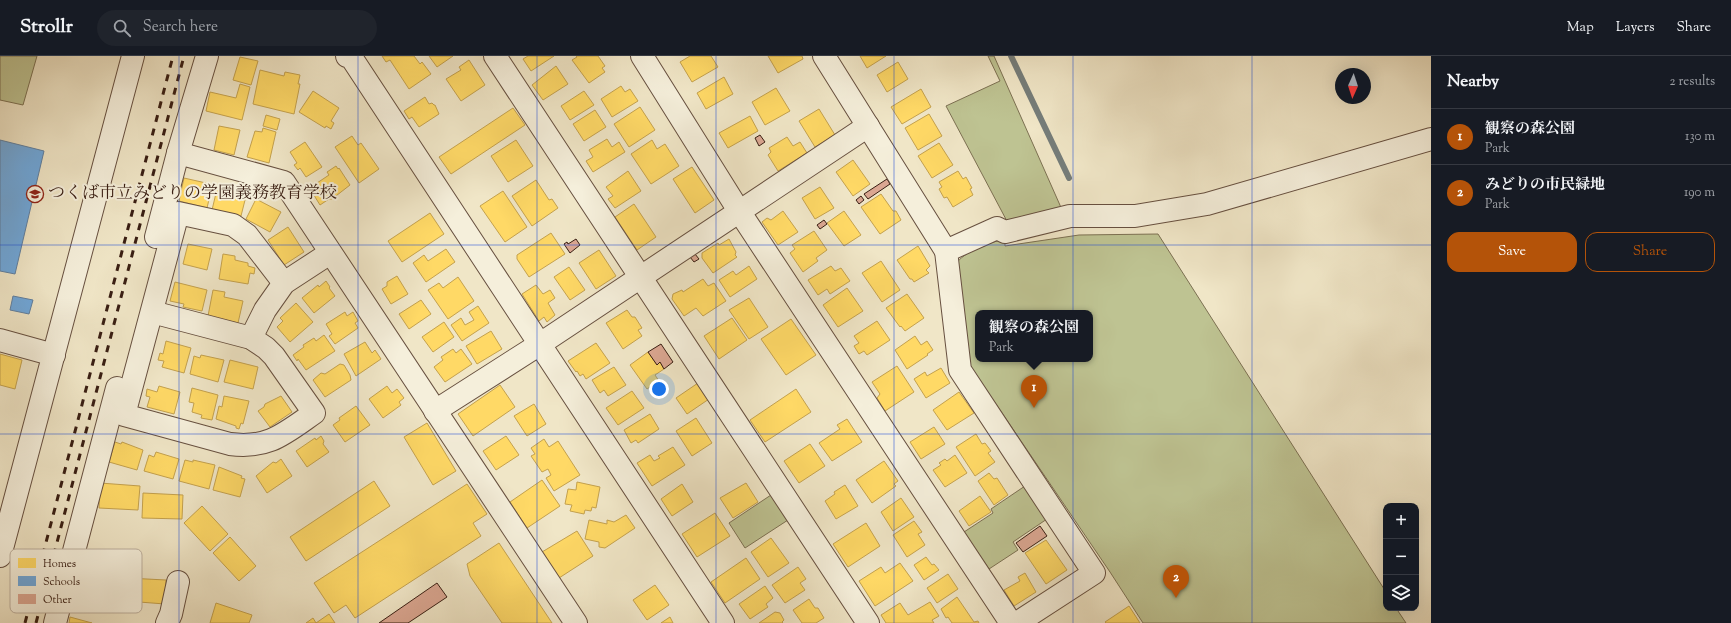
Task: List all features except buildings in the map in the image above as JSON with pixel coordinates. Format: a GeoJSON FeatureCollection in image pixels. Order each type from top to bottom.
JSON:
{"type":"FeatureCollection","features":[{"type":"Feature","properties":{"kind":"street"},"geometry":{"type":"LineString","coordinates":[[0,556],[133,56]]}},
{"type":"Feature","properties":{"kind":"street"},"geometry":{"type":"LineString","coordinates":[[74,549],[178,153],[207,56]]}},
{"type":"Feature","properties":{"kind":"street"},"geometry":{"type":"LineString","coordinates":[[347,56],[352,57],[723,623]]}},
{"type":"Feature","properties":{"kind":"street"},"geometry":{"type":"LineString","coordinates":[[495,56],[868,623]]}},
{"type":"Feature","properties":{"kind":"street"},"geometry":{"type":"LineString","coordinates":[[642,56],[739,211],[1011,623]]}},
{"type":"Feature","properties":{"kind":"street"},"geometry":{"type":"LineString","coordinates":[[824,56],[946,251],[960,370],[1094,573],[1017,623]]}},
{"type":"Feature","properties":{"kind":"street"},"geometry":{"type":"LineString","coordinates":[[435,411],[540,344],[868,126]]}},
{"type":"Feature","properties":{"kind":"street"},"geometry":{"type":"LineString","coordinates":[[946,251],[998,228],[1006,232],[1070,216],[1135,216],[1207,204],[1431,138]]}},
{"type":"Feature","properties":{"kind":"street"},"geometry":{"type":"LineString","coordinates":[[178,153],[284,182],[576,623]]}},
{"type":"Feature","properties":{"kind":"street"},"geometry":{"type":"LineString","coordinates":[[152,312],[250,338],[266,348],[274,356],[314,414],[269,442],[243,446],[230,444],[124,415],[178,213],[234,226],[247,235],[284,283]]}},
{"type":"Feature","properties":{"kind":"street"},"geometry":{"type":"LineString","coordinates":[[250,338],[265,310],[284,283],[330,253]]}},
{"type":"Feature","properties":{"kind":"street"},"geometry":{"type":"LineString","coordinates":[[0,340],[54,355]]}},
{"type":"Feature","properties":{"kind":"street"},"geometry":{"type":"LineString","coordinates":[[168,623],[178,582]]}},
{"type":"Feature","properties":{"kind":"street"},"geometry":{"type":"LineString","coordinates":[[55,623],[58,613]]}},
{"type":"Feature","properties":{"kind":"green space"},"geometry":{"type":"Polygon","coordinates":[[[0,56],[37,56],[23,105],[0,100],[0,56]]]}},
{"type":"Feature","properties":{"kind":"green space"},"geometry":{"type":"Polygon","coordinates":[[[988,56],[994,56],[1063,212],[1009,225],[946,106],[1000,81],[988,56]]]}},
{"type":"Feature","properties":{"kind":"green space"},"geometry":{"type":"Polygon","coordinates":[[[1158,234],[1383,587],[1383,611],[1398,611],[1406,623],[1143,623],[970,366],[956,264],[964,256],[978,248],[993,242],[1005,240],[1005,246],[1079,235],[1158,234]]]}},
{"type":"Feature","properties":{"kind":"green space"},"geometry":{"type":"Polygon","coordinates":[[[1025,486],[1047,519],[1013,542],[1018,550],[989,569],[964,532],[993,513],[991,509],[1025,486]]]}},
{"type":"Feature","properties":{"kind":"green space"},"geometry":{"type":"Polygon","coordinates":[[[771,495],[788,520],[745,548],[729,523],[771,495]]]}},
{"type":"Feature","properties":{"kind":"waterway"},"geometry":{"type":"LineString","coordinates":[[1011,56],[1069,178]]}},
{"type":"Feature","properties":{"kind":"railway"},"geometry":{"type":"LineString","coordinates":[[44,549],[173,56]]}},
{"type":"Feature","properties":{"kind":"railway"},"geometry":{"type":"LineString","coordinates":[[55,549],[184,56]]}},
{"type":"Feature","properties":{"kind":"railway"},"geometry":{"type":"LineString","coordinates":[[25,623],[28,613]]}},
{"type":"Feature","properties":{"kind":"railway"},"geometry":{"type":"LineString","coordinates":[[36,623],[39,613]]}},
{"type":"Feature","properties":{"kind":"place","name":"つくば市立みどりの学園義務教育学校"},"geometry":{"type":"Point","coordinates":[35,194]}},
{"type":"Feature","properties":{"kind":"place","name":"観察の森公園"},"geometry":{"type":"Point","coordinates":[1034,408]}},
{"type":"Feature","properties":{"kind":"place","name":"みどりの市民緑地"},"geometry":{"type":"Point","coordinates":[1176,598]}}]}
